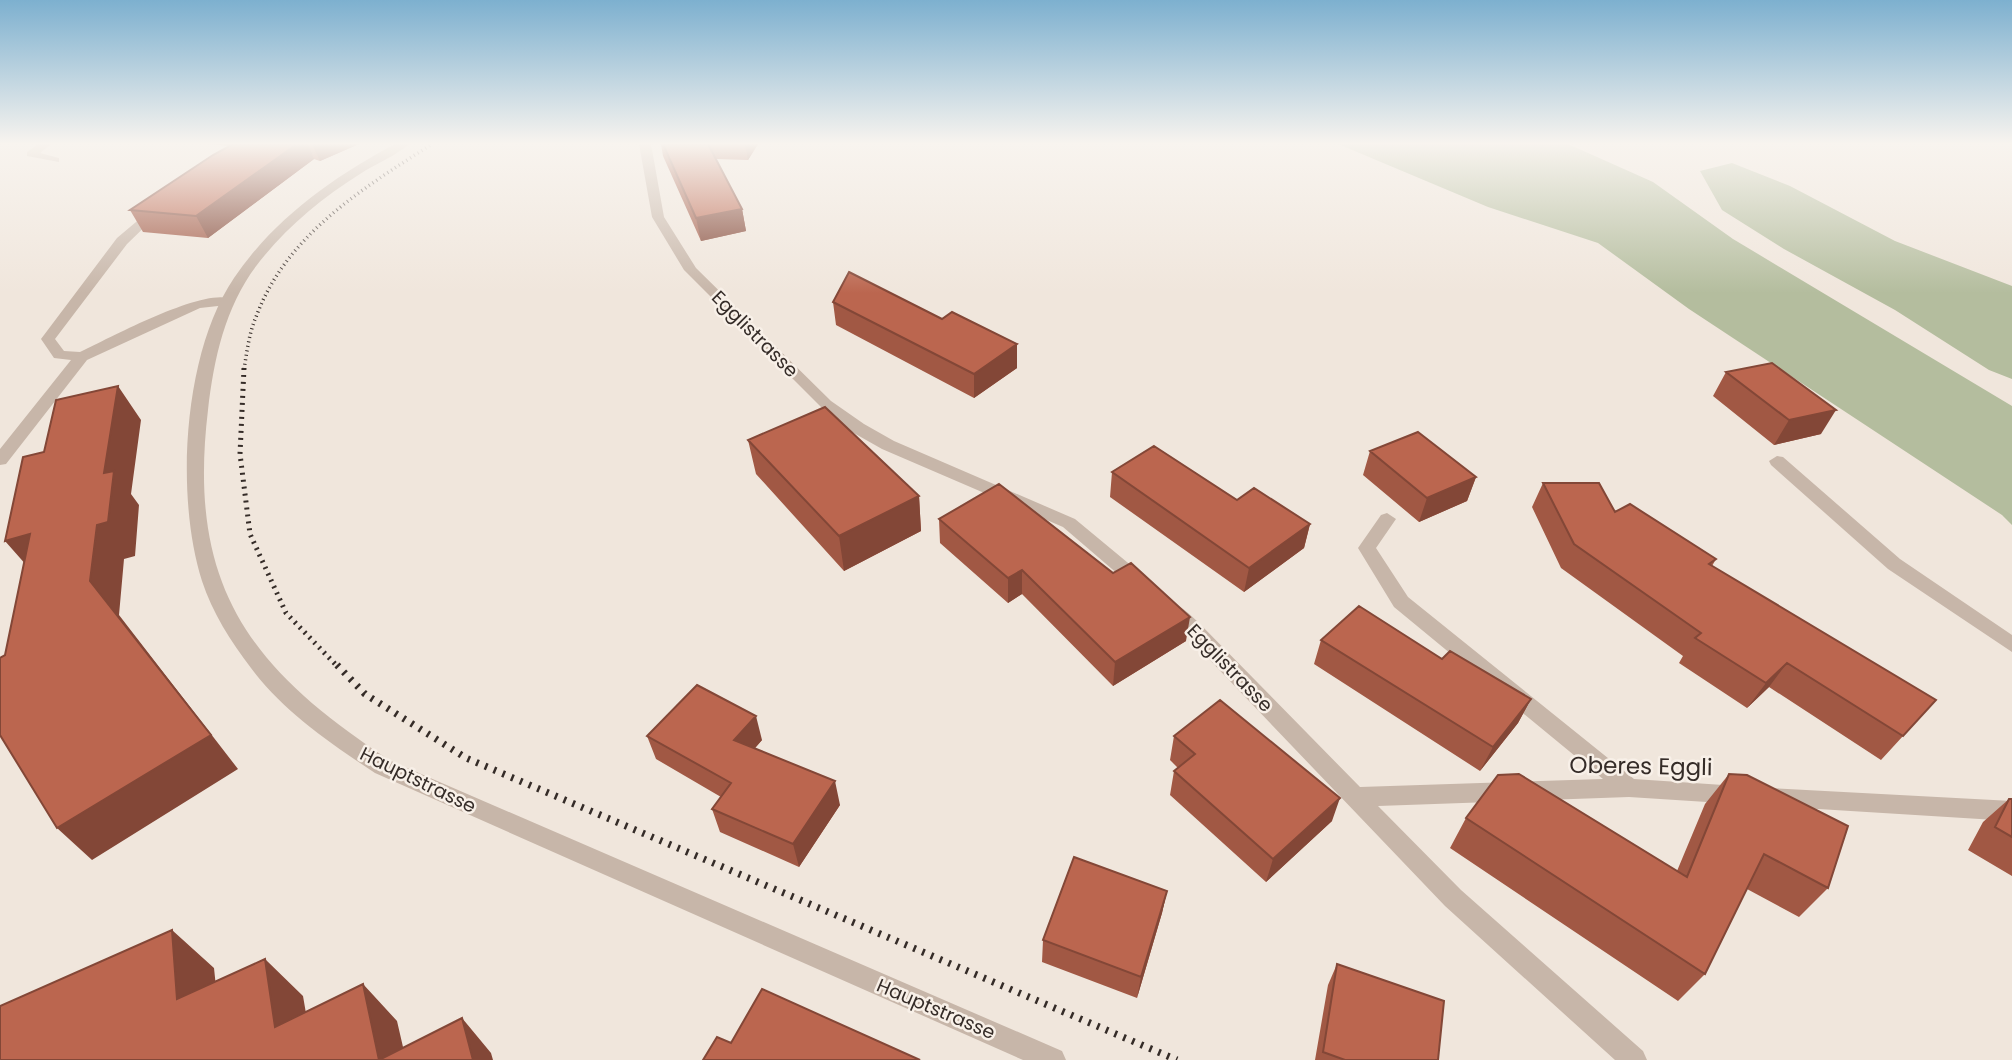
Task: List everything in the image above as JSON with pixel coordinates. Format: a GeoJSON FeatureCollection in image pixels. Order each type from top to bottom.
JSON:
{"type":"FeatureCollection","features":[{"type":"Feature","properties":{"kind":"street","name":"Hauptstrasse"},"geometry":{"type":"LineString","coordinates":[[325,193],[290,223],[251,265],[228,300],[212,341],[197,430],[198,526],[211,581],[234,626],[258,663],[294,704],[383,767],[1053,1060]]}},
{"type":"Feature","properties":{"kind":"street","name":"Egglistrasse"},"geometry":{"type":"LineString","coordinates":[[654,193],[658,217],[691,270],[826,404],[858,428],[888,444],[1069,523],[1191,627],[1452,898],[1634,1060]]}},
{"type":"Feature","properties":{"kind":"street"},"geometry":{"type":"LineString","coordinates":[[82,357],[59,355],[48,338],[122,241],[166,204]]}},
{"type":"Feature","properties":{"kind":"street"},"geometry":{"type":"LineString","coordinates":[[0,460],[82,357],[197,304],[228,300]]}},
{"type":"Feature","properties":{"kind":"street"},"geometry":{"type":"LineString","coordinates":[[1777,461],[1894,564],[2012,645]]}},
{"type":"Feature","properties":{"kind":"street"},"geometry":{"type":"LineString","coordinates":[[1387,519],[1367,548],[1401,603],[1629,788]]}},
{"type":"Feature","properties":{"kind":"street","name":"Oberes Eggli"},"geometry":{"type":"LineString","coordinates":[[1353,797],[1629,788],[2012,811]]}},
{"type":"Feature","properties":{"kind":"green space"},"geometry":{"type":"Polygon","coordinates":[[[1456,193],[1669,193],[1733,239],[2012,406],[2012,525],[2002,515],[1689,309],[1598,243],[1488,207],[1456,193]]]}},
{"type":"Feature","properties":{"kind":"green space"},"geometry":{"type":"Polygon","coordinates":[[[1713,193],[1804,193],[1895,241],[2012,286],[2012,379],[1989,370],[1895,310],[1784,249],[1722,210],[1713,193]]]}},
{"type":"Feature","properties":{"kind":"building"},"geometry":{"type":"Polygon","coordinates":[[[155,193],[228,193],[196,216],[130,210],[155,193]]]}},
{"type":"Feature","properties":{"kind":"building"},"geometry":{"type":"Polygon","coordinates":[[[685,193],[734,193],[742,209],[696,218],[685,193]]]}},
{"type":"Feature","properties":{"kind":"building"},"geometry":{"type":"Polygon","coordinates":[[[849,272],[942,319],[952,312],[1017,344],[974,374],[833,302],[849,272]]]}},
{"type":"Feature","properties":{"kind":"building"},"geometry":{"type":"Polygon","coordinates":[[[1772,363],[1836,410],[1789,420],[1726,372],[1772,363]]]}},
{"type":"Feature","properties":{"kind":"building"},"geometry":{"type":"Polygon","coordinates":[[[118,386],[104,473],[114,471],[108,522],[97,525],[90,581],[211,735],[57,828],[0,735],[0,658],[5,655],[30,534],[5,541],[23,457],[44,452],[56,400],[118,386]]]}},
{"type":"Feature","properties":{"kind":"building"},"geometry":{"type":"Polygon","coordinates":[[[825,407],[919,496],[839,536],[748,440],[825,407]]]}},
{"type":"Feature","properties":{"kind":"building"},"geometry":{"type":"Polygon","coordinates":[[[1418,432],[1476,477],[1427,498],[1370,451],[1418,432]]]}},
{"type":"Feature","properties":{"kind":"building"},"geometry":{"type":"Polygon","coordinates":[[[1154,446],[1237,500],[1254,488],[1310,524],[1249,568],[1112,472],[1154,446]]]}},
{"type":"Feature","properties":{"kind":"building"},"geometry":{"type":"Polygon","coordinates":[[[1543,483],[1599,483],[1615,512],[1630,504],[1716,559],[1709,564],[1936,700],[1903,736],[1787,663],[1766,683],[1695,638],[1701,633],[1574,544],[1543,483]]]}},
{"type":"Feature","properties":{"kind":"building"},"geometry":{"type":"Polygon","coordinates":[[[999,484],[1113,573],[1131,563],[1190,617],[1115,662],[1022,570],[1008,578],[939,519],[999,484]]]}},
{"type":"Feature","properties":{"kind":"building"},"geometry":{"type":"Polygon","coordinates":[[[1359,606],[1442,659],[1450,651],[1531,699],[1493,747],[1321,640],[1359,606]]]}},
{"type":"Feature","properties":{"kind":"building"},"geometry":{"type":"Polygon","coordinates":[[[697,685],[756,716],[734,740],[835,781],[793,844],[712,809],[731,783],[647,736],[697,685]]]}},
{"type":"Feature","properties":{"kind":"building"},"geometry":{"type":"Polygon","coordinates":[[[1220,700],[1340,798],[1273,859],[1174,771],[1195,754],[1174,736],[1220,700]]]}},
{"type":"Feature","properties":{"kind":"building"},"geometry":{"type":"Polygon","coordinates":[[[1519,774],[1687,877],[1729,774],[1747,775],[1848,826],[1828,888],[1764,854],[1705,974],[1466,818],[1498,775],[1519,774]]]}},
{"type":"Feature","properties":{"kind":"building"},"geometry":{"type":"Polygon","coordinates":[[[2009,799],[2012,799],[2012,837],[1995,827],[2009,799]]]}},
{"type":"Feature","properties":{"kind":"building"},"geometry":{"type":"Polygon","coordinates":[[[1074,857],[1167,891],[1141,977],[1043,940],[1074,857]]]}},
{"type":"Feature","properties":{"kind":"building"},"geometry":{"type":"Polygon","coordinates":[[[172,930],[177,999],[265,959],[275,1027],[363,984],[379,1060],[0,1060],[0,1006],[172,930]]]}},
{"type":"Feature","properties":{"kind":"building"},"geometry":{"type":"Polygon","coordinates":[[[1337,964],[1444,1001],[1438,1060],[1345,1060],[1323,1052],[1337,964]]]}},
{"type":"Feature","properties":{"kind":"building"},"geometry":{"type":"Polygon","coordinates":[[[762,989],[920,1060],[703,1060],[717,1037],[731,1043],[762,989]]]}},
{"type":"Feature","properties":{"kind":"building"},"geometry":{"type":"Polygon","coordinates":[[[462,1018],[473,1060],[379,1060],[462,1018]]]}},
{"type":"Feature","properties":{"kind":"railway"},"geometry":{"type":"LineString","coordinates":[[244,369],[250,336],[269,288],[306,238],[358,193]]}},
{"type":"Feature","properties":{"kind":"railway"},"geometry":{"type":"LineString","coordinates":[[244,368],[240,454],[250,534],[286,613],[338,667]]}},
{"type":"Feature","properties":{"kind":"railway"},"geometry":{"type":"LineString","coordinates":[[337,665],[365,694],[466,758],[1177,1060]]}}]}
